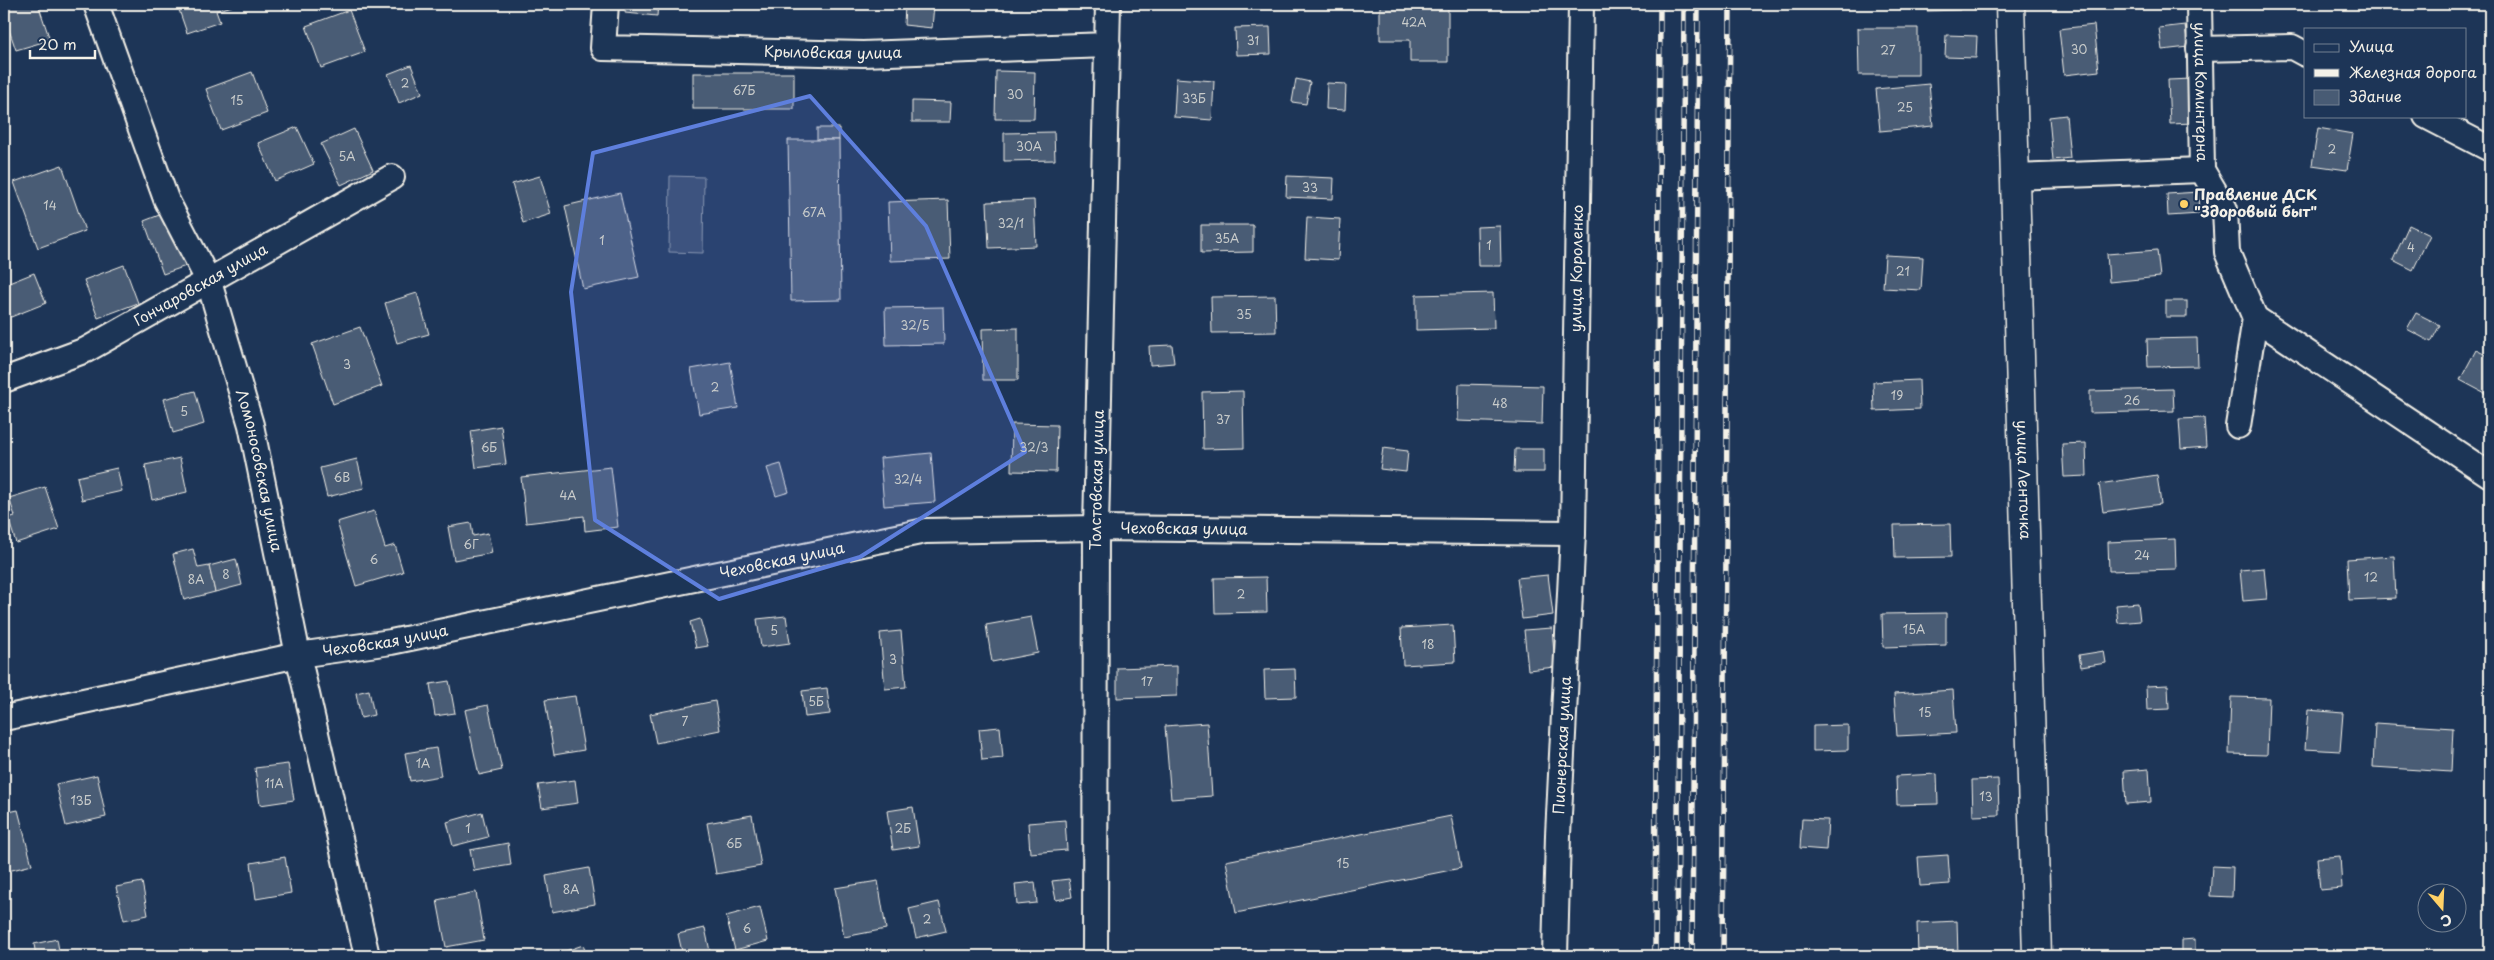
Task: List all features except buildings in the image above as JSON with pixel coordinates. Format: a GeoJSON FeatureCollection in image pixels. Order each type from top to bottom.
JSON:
{"type":"FeatureCollection","features":[{"type":"Feature","properties":{"kind":"main road","name":"улица Ленточка"},"geometry":{"type":"LineString","coordinates":[[2010,4],[2038,956]]}},
{"type":"Feature","properties":{"kind":"street","name":"Ломоносовская улица"},"geometry":{"type":"LineString","coordinates":[[96,4],[166,198],[209,282],[251,425],[298,655],[367,956]]}},
{"type":"Feature","properties":{"kind":"street","name":"Крыловская улица"},"geometry":{"type":"LineString","coordinates":[[606,4],[602,48],[863,54],[1108,46]]}},
{"type":"Feature","properties":{"kind":"street","name":"Толстовская улица"},"geometry":{"type":"LineString","coordinates":[[1095,956],[1096,528],[1108,4]]}},
{"type":"Feature","properties":{"kind":"street","name":"улица Короленко"},"geometry":{"type":"LineString","coordinates":[[1573,533],[1581,4]]}},
{"type":"Feature","properties":{"kind":"street","name":"улица Коминтерна"},"geometry":{"type":"LineString","coordinates":[[2199,4],[2202,170],[2225,209],[2227,252],[2256,318]]}},
{"type":"Feature","properties":{"kind":"street"},"geometry":{"type":"LineString","coordinates":[[2200,49],[2292,47],[2304,53]]}},
{"type":"Feature","properties":{"kind":"street"},"geometry":{"type":"LineString","coordinates":[[2430,118],[2490,150]]}},
{"type":"Feature","properties":{"kind":"street"},"geometry":{"type":"LineString","coordinates":[[2015,176],[2202,170]]}},
{"type":"Feature","properties":{"kind":"street","name":"Гончаровская улица"},"geometry":{"type":"LineString","coordinates":[[4,380],[86,350],[392,177]]}},
{"type":"Feature","properties":{"kind":"street"},"geometry":{"type":"LineString","coordinates":[[2238,426],[2256,318],[2490,475]]}},
{"type":"Feature","properties":{"kind":"street","name":"Чеховская улица"},"geometry":{"type":"LineString","coordinates":[[4,718],[298,655],[391,642],[925,531],[1096,528],[1573,533]]}},
{"type":"Feature","properties":{"kind":"street","name":"Пионерская улица"},"geometry":{"type":"LineString","coordinates":[[1555,956],[1558,835],[1573,533]]}},
{"type":"Feature","properties":{"kind":"highlighted area"},"geometry":{"type":"Polygon","coordinates":[[[810,96],[926,226],[1025,452],[860,557],[719,599],[595,520],[571,292],[593,153],[810,96]]]}},
{"type":"Feature","properties":{"kind":"shaded area"},"geometry":{"type":"Polygon","coordinates":[[[670,176],[704,177],[703,253],[669,252],[670,176]]]}},
{"type":"Feature","properties":{"kind":"railway"},"geometry":{"type":"LineString","coordinates":[[1655,956],[1660,4]]}},
{"type":"Feature","properties":{"kind":"railway"},"geometry":{"type":"LineString","coordinates":[[1677,956],[1684,4]]}},
{"type":"Feature","properties":{"kind":"railway"},"geometry":{"type":"LineString","coordinates":[[1692,956],[1698,4]]}},
{"type":"Feature","properties":{"kind":"railway"},"geometry":{"type":"LineString","coordinates":[[1723,956],[1730,4]]}},
{"type":"Feature","properties":{"kind":"place","name":"Правление ДСК \"Здоровый быт\""},"geometry":{"type":"Point","coordinates":[2184,204]}}]}
